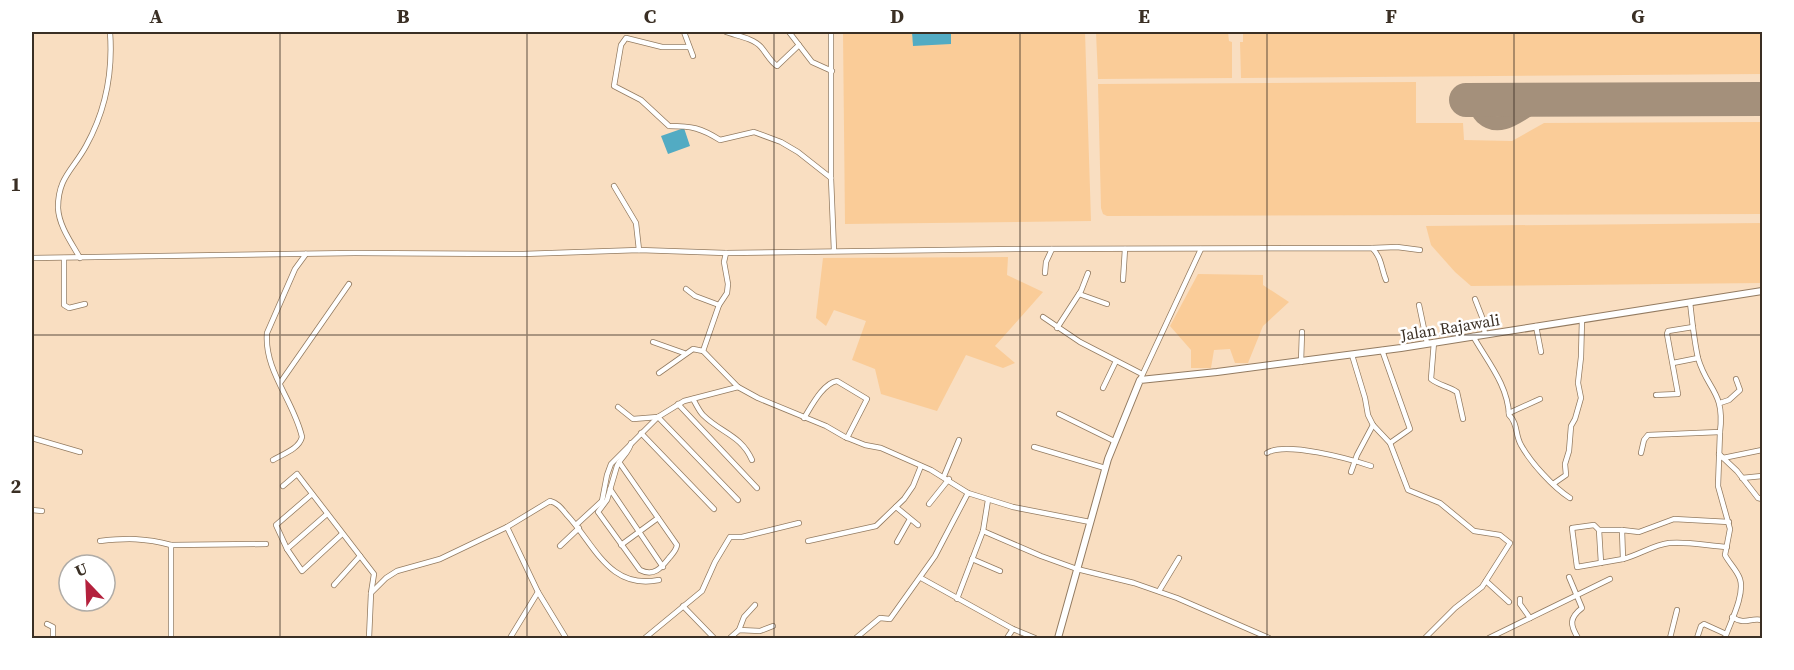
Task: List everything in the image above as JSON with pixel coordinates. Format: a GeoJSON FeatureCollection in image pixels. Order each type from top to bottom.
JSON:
{"type":"FeatureCollection","features":[{"type":"Feature","properties":{"kind":"street"},"geometry":{"type":"LineString","coordinates":[[80,258],[61,223],[58,207],[63,180],[86,147],[109,88],[110,32]]}},
{"type":"Feature","properties":{"kind":"street"},"geometry":{"type":"LineString","coordinates":[[684,32],[693,56]]}},
{"type":"Feature","properties":{"kind":"street"},"geometry":{"type":"LineString","coordinates":[[726,32],[752,40],[761,46],[777,66],[799,45]]}},
{"type":"Feature","properties":{"kind":"street"},"geometry":{"type":"LineString","coordinates":[[789,32],[812,62],[832,71]]}},
{"type":"Feature","properties":{"kind":"street"},"geometry":{"type":"LineString","coordinates":[[829,32],[832,71],[831,178],[834,251]]}},
{"type":"Feature","properties":{"kind":"street"},"geometry":{"type":"LineString","coordinates":[[689,47],[662,47],[626,38],[621,45],[614,86],[641,100],[669,126],[703,129],[720,140],[754,132],[781,142],[798,152],[831,178]]}},
{"type":"Feature","properties":{"kind":"street"},"geometry":{"type":"LineString","coordinates":[[614,186],[632,211],[636,223],[639,250]]}},
{"type":"Feature","properties":{"kind":"street"},"geometry":{"type":"LineString","coordinates":[[32,258],[523,254],[639,250],[726,253],[1397,247],[1420,250]]}},
{"type":"Feature","properties":{"kind":"street"},"geometry":{"type":"LineString","coordinates":[[1045,273],[1046,262],[1052,249]]}},
{"type":"Feature","properties":{"kind":"street"},"geometry":{"type":"LineString","coordinates":[[1123,280],[1125,249]]}},
{"type":"Feature","properties":{"kind":"street"},"geometry":{"type":"LineString","coordinates":[[1058,639],[1114,441],[1141,377],[1201,249]]}},
{"type":"Feature","properties":{"kind":"street"},"geometry":{"type":"LineString","coordinates":[[1372,249],[1381,258],[1386,280]]}},
{"type":"Feature","properties":{"kind":"street"},"geometry":{"type":"LineString","coordinates":[[703,351],[719,305],[726,293],[728,284],[724,266],[726,253]]}},
{"type":"Feature","properties":{"kind":"street"},"geometry":{"type":"LineString","coordinates":[[273,460],[295,448],[302,437],[268,352],[267,333],[295,269],[306,254]]}},
{"type":"Feature","properties":{"kind":"street"},"geometry":{"type":"LineString","coordinates":[[64,258],[64,305],[69,308],[85,304]]}},
{"type":"Feature","properties":{"kind":"street"},"geometry":{"type":"LineString","coordinates":[[1058,328],[1079,294],[1088,273]]}},
{"type":"Feature","properties":{"kind":"street"},"geometry":{"type":"LineString","coordinates":[[279,383],[349,284]]}},
{"type":"Feature","properties":{"kind":"street"},"geometry":{"type":"LineString","coordinates":[[686,289],[695,296],[719,305]]}},
{"type":"Feature","properties":{"kind":"street","name":"Jalan Rajawali"},"geometry":{"type":"LineString","coordinates":[[1141,377],[1352,355],[1762,291]]}},
{"type":"Feature","properties":{"kind":"street"},"geometry":{"type":"LineString","coordinates":[[1079,294],[1107,304]]}},
{"type":"Feature","properties":{"kind":"street"},"geometry":{"type":"LineString","coordinates":[[1475,299],[1485,334]]}},
{"type":"Feature","properties":{"kind":"street"},"geometry":{"type":"LineString","coordinates":[[1690,302],[1698,358],[1720,403],[1722,415],[1718,486],[1729,522],[1730,539],[1725,555],[1738,575],[1741,587],[1726,636],[1704,624],[1701,626],[1697,639]]}},
{"type":"Feature","properties":{"kind":"street"},"geometry":{"type":"LineString","coordinates":[[1419,305],[1431,343],[1431,379],[1436,384],[1449,387],[1457,392],[1463,419]]}},
{"type":"Feature","properties":{"kind":"street"},"geometry":{"type":"LineString","coordinates":[[1043,317],[1141,377]]}},
{"type":"Feature","properties":{"kind":"street"},"geometry":{"type":"LineString","coordinates":[[1553,484],[1566,475],[1565,464],[1569,451],[1570,426],[1575,419],[1581,398],[1578,383],[1581,319]]}},
{"type":"Feature","properties":{"kind":"street"},"geometry":{"type":"LineString","coordinates":[[1536,326],[1541,352]]}},
{"type":"Feature","properties":{"kind":"street"},"geometry":{"type":"LineString","coordinates":[[1656,395],[1678,394],[1668,331],[1693,327]]}},
{"type":"Feature","properties":{"kind":"street"},"geometry":{"type":"LineString","coordinates":[[1301,362],[1302,332]]}},
{"type":"Feature","properties":{"kind":"street"},"geometry":{"type":"LineString","coordinates":[[1473,336],[1490,366],[1496,372],[1509,413],[1514,419],[1520,443],[1530,459],[1556,488],[1570,498]]}},
{"type":"Feature","properties":{"kind":"street"},"geometry":{"type":"LineString","coordinates":[[653,342],[684,353]]}},
{"type":"Feature","properties":{"kind":"street"},"geometry":{"type":"LineString","coordinates":[[658,373],[694,348],[703,351],[738,387],[848,438],[881,448],[944,476],[968,493],[988,500],[1090,522]]}},
{"type":"Feature","properties":{"kind":"street"},"geometry":{"type":"LineString","coordinates":[[1382,350],[1410,429],[1390,443]]}},
{"type":"Feature","properties":{"kind":"street"},"geometry":{"type":"LineString","coordinates":[[1352,355],[1368,415],[1373,426],[1390,443],[1408,490],[1440,503],[1474,531],[1500,536],[1510,543],[1482,587],[1455,608],[1425,639]]}},
{"type":"Feature","properties":{"kind":"street"},"geometry":{"type":"LineString","coordinates":[[1673,363],[1698,358]]}},
{"type":"Feature","properties":{"kind":"street"},"geometry":{"type":"LineString","coordinates":[[1103,387],[1116,362]]}},
{"type":"Feature","properties":{"kind":"street"},"geometry":{"type":"LineString","coordinates":[[1720,403],[1736,395],[1740,390],[1736,379]]}},
{"type":"Feature","properties":{"kind":"street"},"geometry":{"type":"LineString","coordinates":[[804,418],[827,386],[837,381],[867,399],[848,438]]}},
{"type":"Feature","properties":{"kind":"street"},"geometry":{"type":"LineString","coordinates":[[560,546],[600,503],[608,469],[615,459],[658,417],[678,404],[738,387]]}},
{"type":"Feature","properties":{"kind":"street"},"geometry":{"type":"LineString","coordinates":[[693,399],[702,415],[747,448],[752,460]]}},
{"type":"Feature","properties":{"kind":"street"},"geometry":{"type":"LineString","coordinates":[[1509,413],[1540,399]]}},
{"type":"Feature","properties":{"kind":"street"},"geometry":{"type":"LineString","coordinates":[[678,404],[758,488]]}},
{"type":"Feature","properties":{"kind":"street"},"geometry":{"type":"LineString","coordinates":[[618,407],[633,419],[658,417]]}},
{"type":"Feature","properties":{"kind":"street"},"geometry":{"type":"LineString","coordinates":[[1059,414],[1114,441]]}},
{"type":"Feature","properties":{"kind":"street"},"geometry":{"type":"LineString","coordinates":[[658,417],[738,500]]}},
{"type":"Feature","properties":{"kind":"street"},"geometry":{"type":"LineString","coordinates":[[1351,472],[1373,426]]}},
{"type":"Feature","properties":{"kind":"street"},"geometry":{"type":"LineString","coordinates":[[1641,453],[1644,440],[1648,435],[1720,432]]}},
{"type":"Feature","properties":{"kind":"street"},"geometry":{"type":"LineString","coordinates":[[641,433],[714,509]]}},
{"type":"Feature","properties":{"kind":"street"},"geometry":{"type":"LineString","coordinates":[[32,438],[80,452]]}},
{"type":"Feature","properties":{"kind":"street"},"geometry":{"type":"LineString","coordinates":[[944,476],[959,440]]}},
{"type":"Feature","properties":{"kind":"street"},"geometry":{"type":"LineString","coordinates":[[619,462],[676,545],[676,549],[657,572],[647,573],[640,570],[598,512],[606,503],[619,462],[629,450],[631,443]]}},
{"type":"Feature","properties":{"kind":"street"},"geometry":{"type":"LineString","coordinates":[[1034,447],[1105,468]]}},
{"type":"Feature","properties":{"kind":"street"},"geometry":{"type":"LineString","coordinates":[[1267,453],[1273,450],[1297,450],[1355,460],[1371,466]]}},
{"type":"Feature","properties":{"kind":"street"},"geometry":{"type":"LineString","coordinates":[[1721,456],[1762,450]]}},
{"type":"Feature","properties":{"kind":"street"},"geometry":{"type":"LineString","coordinates":[[1721,456],[1758,498],[1762,499]]}},
{"type":"Feature","properties":{"kind":"street"},"geometry":{"type":"LineString","coordinates":[[808,540],[876,526],[913,486],[921,466]]}},
{"type":"Feature","properties":{"kind":"street"},"geometry":{"type":"LineString","coordinates":[[283,486],[297,474],[374,574],[369,639]]}},
{"type":"Feature","properties":{"kind":"street"},"geometry":{"type":"LineString","coordinates":[[1742,478],[1762,476]]}},
{"type":"Feature","properties":{"kind":"street"},"geometry":{"type":"LineString","coordinates":[[929,504],[949,479]]}},
{"type":"Feature","properties":{"kind":"street"},"geometry":{"type":"LineString","coordinates":[[610,489],[663,567]]}},
{"type":"Feature","properties":{"kind":"street"},"geometry":{"type":"LineString","coordinates":[[856,639],[880,618],[890,619],[921,578],[946,538],[968,493]]}},
{"type":"Feature","properties":{"kind":"street"},"geometry":{"type":"LineString","coordinates":[[312,494],[276,525],[287,549],[302,571],[342,534]]}},
{"type":"Feature","properties":{"kind":"street"},"geometry":{"type":"LineString","coordinates":[[957,599],[983,531],[988,500]]}},
{"type":"Feature","properties":{"kind":"street"},"geometry":{"type":"LineString","coordinates":[[371,593],[397,571],[440,559],[507,527],[546,502],[552,501],[578,527],[605,564],[618,575],[650,582],[659,580]]}},
{"type":"Feature","properties":{"kind":"street"},"geometry":{"type":"LineString","coordinates":[[896,507],[918,525]]}},
{"type":"Feature","properties":{"kind":"street"},"geometry":{"type":"LineString","coordinates":[[32,510],[42,511]]}},
{"type":"Feature","properties":{"kind":"street"},"geometry":{"type":"LineString","coordinates":[[287,549],[327,514]]}},
{"type":"Feature","properties":{"kind":"street"},"geometry":{"type":"LineString","coordinates":[[621,545],[658,518]]}},
{"type":"Feature","properties":{"kind":"street"},"geometry":{"type":"LineString","coordinates":[[897,542],[910,519]]}},
{"type":"Feature","properties":{"kind":"street"},"geometry":{"type":"LineString","coordinates":[[1599,530],[1639,532],[1674,519],[1729,522]]}},
{"type":"Feature","properties":{"kind":"street"},"geometry":{"type":"LineString","coordinates":[[645,639],[704,589],[714,564],[730,537],[752,535],[799,523]]}},
{"type":"Feature","properties":{"kind":"street"},"geometry":{"type":"LineString","coordinates":[[1600,563],[1599,530],[1594,525],[1572,528],[1577,567],[1600,563],[1623,559],[1671,543],[1727,547]]}},
{"type":"Feature","properties":{"kind":"street"},"geometry":{"type":"LineString","coordinates":[[507,527],[538,592],[566,639]]}},
{"type":"Feature","properties":{"kind":"street"},"geometry":{"type":"LineString","coordinates":[[1622,530],[1623,559]]}},
{"type":"Feature","properties":{"kind":"street"},"geometry":{"type":"LineString","coordinates":[[983,531],[1011,545],[1077,569],[1159,591],[1269,639]]}},
{"type":"Feature","properties":{"kind":"street"},"geometry":{"type":"LineString","coordinates":[[100,542],[122,538],[146,538],[171,544],[266,544]]}},
{"type":"Feature","properties":{"kind":"street"},"geometry":{"type":"LineString","coordinates":[[171,544],[171,639]]}},
{"type":"Feature","properties":{"kind":"street"},"geometry":{"type":"LineString","coordinates":[[333,585],[360,556]]}},
{"type":"Feature","properties":{"kind":"street"},"geometry":{"type":"LineString","coordinates":[[1159,591],[1179,558]]}},
{"type":"Feature","properties":{"kind":"street"},"geometry":{"type":"LineString","coordinates":[[972,559],[1000,571]]}},
{"type":"Feature","properties":{"kind":"street"},"geometry":{"type":"LineString","coordinates":[[1569,577],[1582,608],[1574,614],[1572,620],[1573,631],[1578,639]]}},
{"type":"Feature","properties":{"kind":"street"},"geometry":{"type":"LineString","coordinates":[[921,578],[1035,639]]}},
{"type":"Feature","properties":{"kind":"street"},"geometry":{"type":"LineString","coordinates":[[1489,639],[1610,579]]}},
{"type":"Feature","properties":{"kind":"street"},"geometry":{"type":"LineString","coordinates":[[1486,581],[1509,602]]}},
{"type":"Feature","properties":{"kind":"street"},"geometry":{"type":"LineString","coordinates":[[510,639],[538,592]]}},
{"type":"Feature","properties":{"kind":"street"},"geometry":{"type":"LineString","coordinates":[[1520,599],[1520,604],[1530,618]]}},
{"type":"Feature","properties":{"kind":"street"},"geometry":{"type":"LineString","coordinates":[[730,639],[739,630],[744,617],[755,605]]}},
{"type":"Feature","properties":{"kind":"street"},"geometry":{"type":"LineString","coordinates":[[683,606],[714,639]]}},
{"type":"Feature","properties":{"kind":"street"},"geometry":{"type":"LineString","coordinates":[[1670,639],[1677,610]]}},
{"type":"Feature","properties":{"kind":"street"},"geometry":{"type":"LineString","coordinates":[[1732,617],[1742,622],[1762,620]]}},
{"type":"Feature","properties":{"kind":"street"},"geometry":{"type":"LineString","coordinates":[[47,624],[53,627],[53,639]]}},
{"type":"Feature","properties":{"kind":"street"},"geometry":{"type":"LineString","coordinates":[[739,630],[760,631],[773,626]]}},
{"type":"Feature","properties":{"kind":"street"},"geometry":{"type":"LineString","coordinates":[[1007,639],[1013,629]]}},
{"type":"Feature","properties":{"kind":"shaded area"},"geometry":{"type":"Polygon","coordinates":[[[843,32],[1085,32],[1091,221],[845,224],[843,32]]]}},
{"type":"Feature","properties":{"kind":"shaded area"},"geometry":{"type":"Polygon","coordinates":[[[1096,32],[1228,32],[1229,41],[1232,42],[1232,78],[1098,79],[1096,32]]]}},
{"type":"Feature","properties":{"kind":"shaded area"},"geometry":{"type":"Polygon","coordinates":[[[1243,32],[1762,32],[1762,74],[1241,78],[1240,42],[1243,42],[1243,32]]]}},
{"type":"Feature","properties":{"kind":"shaded area"},"geometry":{"type":"Polygon","coordinates":[[[1416,82],[1416,123],[1463,123],[1464,140],[1512,141],[1544,123],[1762,122],[1762,214],[1107,216],[1103,214],[1098,84],[1416,82]]]}},
{"type":"Feature","properties":{"kind":"shaded area"},"geometry":{"type":"Polygon","coordinates":[[[1762,223],[1762,283],[1471,286],[1431,245],[1426,226],[1762,223]]]}},
{"type":"Feature","properties":{"kind":"shaded area"},"geometry":{"type":"Polygon","coordinates":[[[1008,257],[1007,275],[1043,292],[995,346],[1015,363],[1003,368],[966,355],[937,411],[881,394],[875,369],[852,360],[866,321],[834,310],[826,326],[816,318],[823,258],[1008,257]]]}},
{"type":"Feature","properties":{"kind":"shaded area"},"geometry":{"type":"Polygon","coordinates":[[[1198,274],[1263,275],[1263,285],[1289,302],[1263,326],[1248,363],[1235,363],[1230,349],[1214,350],[1211,368],[1191,368],[1191,350],[1170,326],[1198,274]]]}},
{"type":"Feature","properties":{"kind":"water"},"geometry":{"type":"Polygon","coordinates":[[[912,32],[951,32],[951,44],[913,46],[912,32]]]}},
{"type":"Feature","properties":{"kind":"water"},"geometry":{"type":"Polygon","coordinates":[[[684,128],[690,146],[668,154],[661,136],[684,128]]]}},
{"type":"Feature","properties":{"kind":"taxiway"},"geometry":{"type":"LineString","coordinates":[[1519,100],[1502,94],[1484,94],[1476,100],[1476,105],[1482,117],[1490,122],[1498,123],[1506,122],[1546,100]]}},
{"type":"Feature","properties":{"kind":"runway"},"geometry":{"type":"LineString","coordinates":[[1466,100],[1762,99]]}}]}
